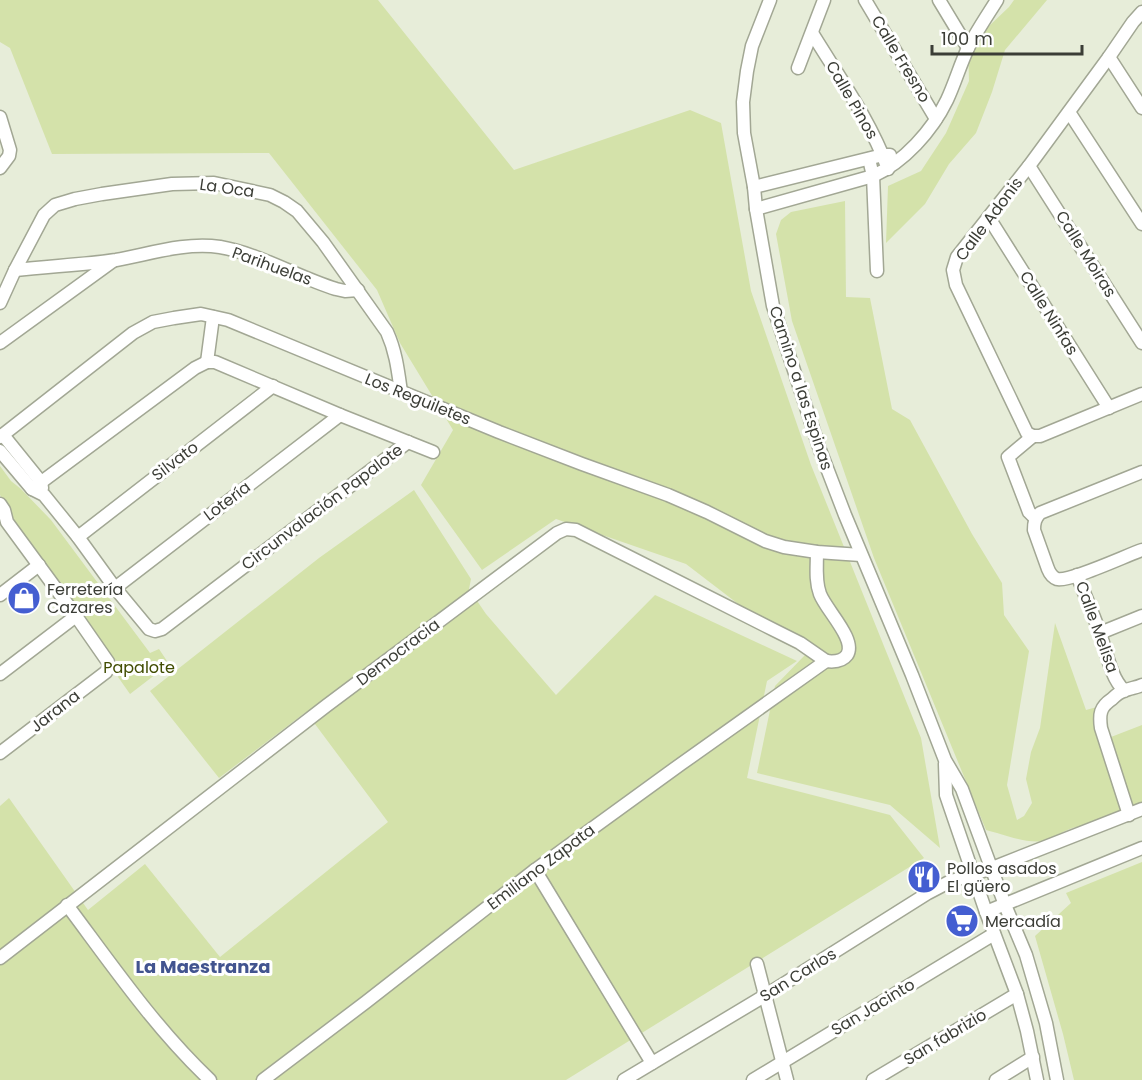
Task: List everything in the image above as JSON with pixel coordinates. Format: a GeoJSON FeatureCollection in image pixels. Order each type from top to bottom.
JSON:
{"type":"FeatureCollection","features":[{"type":"Feature","properties":{"kind":"street","name":"Camino a las Espinas"},"geometry":{"type":"LineString","coordinates":[[770,0],[752,46],[743,102],[744,133],[773,306],[820,450],[945,760],[962,789],[1026,955],[1037,989],[1057,1080]]}},
{"type":"Feature","properties":{"kind":"street"},"geometry":{"type":"LineString","coordinates":[[798,68],[824,0]]}},
{"type":"Feature","properties":{"kind":"street","name":"Calle Fresno"},"geometry":{"type":"LineString","coordinates":[[865,0],[936,119]]}},
{"type":"Feature","properties":{"kind":"street"},"geometry":{"type":"LineString","coordinates":[[939,0],[968,48]]}},
{"type":"Feature","properties":{"kind":"street"},"geometry":{"type":"LineString","coordinates":[[756,209],[873,176],[888,169],[903,156],[936,119],[947,99],[968,48],[997,0]]}},
{"type":"Feature","properties":{"kind":"street","name":"Calle Adonis"},"geometry":{"type":"LineString","coordinates":[[1033,436],[1028,433],[1019,417],[956,285],[953,270],[957,257],[1029,166],[1142,12]]}},
{"type":"Feature","properties":{"kind":"street","name":"Calle Pinos"},"geometry":{"type":"LineString","coordinates":[[812,33],[865,119],[888,169]]}},
{"type":"Feature","properties":{"kind":"street"},"geometry":{"type":"LineString","coordinates":[[1109,57],[1142,108]]}},
{"type":"Feature","properties":{"kind":"street"},"geometry":{"type":"LineString","coordinates":[[1069,112],[1142,224]]}},
{"type":"Feature","properties":{"kind":"street"},"geometry":{"type":"LineString","coordinates":[[0,117],[10,150],[9,156],[0,168]]}},
{"type":"Feature","properties":{"kind":"street"},"geometry":{"type":"LineString","coordinates":[[754,187],[883,155],[903,156]]}},
{"type":"Feature","properties":{"kind":"street","name":"Calle Pinos"},"geometry":{"type":"LineString","coordinates":[[869,159],[873,176],[877,272]]}},
{"type":"Feature","properties":{"kind":"street","name":"Calle Moiras"},"geometry":{"type":"LineString","coordinates":[[1029,166],[1142,343]]}},
{"type":"Feature","properties":{"kind":"street","name":"La Oca"},"geometry":{"type":"LineString","coordinates":[[0,303],[44,215],[56,205],[75,199],[172,184],[214,183],[270,195],[284,201],[297,211],[323,242],[387,332],[397,361],[401,392]]}},
{"type":"Feature","properties":{"kind":"street","name":"Calle Ninfas"},"geometry":{"type":"LineString","coordinates":[[989,218],[1109,408]]}},
{"type":"Feature","properties":{"kind":"street","name":"Parihuelas"},"geometry":{"type":"LineString","coordinates":[[15,270],[114,260],[176,248],[202,246],[222,248],[258,259],[336,289],[358,290]]}},
{"type":"Feature","properties":{"kind":"street","name":"Parihuelas"},"geometry":{"type":"LineString","coordinates":[[0,343],[114,260]]}},
{"type":"Feature","properties":{"kind":"street","name":"Los Reguiletes"},"geometry":{"type":"LineString","coordinates":[[2,436],[133,333],[153,322],[201,314],[228,320],[582,464],[668,495],[765,541],[784,547],[817,552],[861,555]]}},
{"type":"Feature","properties":{"kind":"street"},"geometry":{"type":"LineString","coordinates":[[37,486],[195,368],[207,362],[213,317]]}},
{"type":"Feature","properties":{"kind":"street","name":"Circunvalación Papalote"},"geometry":{"type":"LineString","coordinates":[[207,362],[215,362],[408,442]]}},
{"type":"Feature","properties":{"kind":"street","name":"Silvato"},"geometry":{"type":"LineString","coordinates":[[78,537],[273,386]]}},
{"type":"Feature","properties":{"kind":"street"},"geometry":{"type":"LineString","coordinates":[[1142,394],[1040,436],[1033,436],[1008,457],[1029,512],[1038,515],[1142,472]]}},
{"type":"Feature","properties":{"kind":"street","name":"Lotería"},"geometry":{"type":"LineString","coordinates":[[115,588],[340,415]]}},
{"type":"Feature","properties":{"kind":"street"},"geometry":{"type":"LineString","coordinates":[[2,436],[37,486]]}},
{"type":"Feature","properties":{"kind":"street"},"geometry":{"type":"LineString","coordinates":[[408,442],[433,452]]}},
{"type":"Feature","properties":{"kind":"street","name":"Circunvalación Papalote"},"geometry":{"type":"LineString","coordinates":[[37,486],[115,588],[149,629],[155,631],[162,629],[408,442]]}},
{"type":"Feature","properties":{"kind":"street"},"geometry":{"type":"LineString","coordinates":[[0,451],[37,486]]}},
{"type":"Feature","properties":{"kind":"street"},"geometry":{"type":"LineString","coordinates":[[0,674],[76,616],[2,514]]}},
{"type":"Feature","properties":{"kind":"street"},"geometry":{"type":"LineString","coordinates":[[1038,515],[1034,523],[1034,530],[1050,574],[1061,580],[1077,575]]}},
{"type":"Feature","properties":{"kind":"street","name":"Democracia"},"geometry":{"type":"LineString","coordinates":[[0,958],[336,699],[557,533],[566,529],[576,530],[729,606],[800,643],[826,662]]}},
{"type":"Feature","properties":{"kind":"street","name":"Calle Melisa"},"geometry":{"type":"LineString","coordinates":[[1142,550],[1077,575],[1116,680],[1124,690],[1142,685]]}},
{"type":"Feature","properties":{"kind":"street","name":"Emiliano Zapata"},"geometry":{"type":"LineString","coordinates":[[263,1080],[535,870],[826,662],[845,657],[850,646],[818,586],[817,552]]}},
{"type":"Feature","properties":{"kind":"street"},"geometry":{"type":"LineString","coordinates":[[0,595],[39,565]]}},
{"type":"Feature","properties":{"kind":"street","name":"Jarana"},"geometry":{"type":"LineString","coordinates":[[0,753],[106,672],[109,667],[108,662],[76,616]]}},
{"type":"Feature","properties":{"kind":"street"},"geometry":{"type":"LineString","coordinates":[[1100,633],[1142,616]]}},
{"type":"Feature","properties":{"kind":"street"},"geometry":{"type":"LineString","coordinates":[[1124,690],[1106,703],[1099,716],[1129,815]]}},
{"type":"Feature","properties":{"kind":"street","name":"Camino a las Espinas"},"geometry":{"type":"LineString","coordinates":[[945,760],[946,795],[1017,994],[1037,1080]]}},
{"type":"Feature","properties":{"kind":"street","name":"San Carlos"},"geometry":{"type":"LineString","coordinates":[[624,1080],[949,882],[992,868],[1142,809]]}},
{"type":"Feature","properties":{"kind":"street"},"geometry":{"type":"LineString","coordinates":[[986,912],[1140,849],[1142,863]]}},
{"type":"Feature","properties":{"kind":"street"},"geometry":{"type":"LineString","coordinates":[[535,870],[652,1063]]}},
{"type":"Feature","properties":{"kind":"street"},"geometry":{"type":"LineString","coordinates":[[67,905],[155,1021],[186,1058],[210,1080]]}},
{"type":"Feature","properties":{"kind":"street","name":"San Jacinto"},"geometry":{"type":"LineString","coordinates":[[753,1080],[994,934]]}},
{"type":"Feature","properties":{"kind":"street"},"geometry":{"type":"LineString","coordinates":[[757,964],[787,1080]]}},
{"type":"Feature","properties":{"kind":"street","name":"San fabrizio"},"geometry":{"type":"LineString","coordinates":[[873,1080],[1017,994]]}},
{"type":"Feature","properties":{"kind":"street"},"geometry":{"type":"LineString","coordinates":[[996,1080],[1033,1057]]}},
{"type":"Feature","properties":{"kind":"green space"},"geometry":{"type":"Polygon","coordinates":[[[0,0],[378,0],[514,170],[690,110],[721,123],[751,291],[811,465],[921,738],[940,848],[890,805],[757,773],[775,686],[805,655],[686,564],[556,519],[482,570],[421,485],[453,430],[400,343],[377,290],[269,153],[52,154],[10,48],[0,42],[0,0]]]}},
{"type":"Feature","properties":{"kind":"green space"},"geometry":{"type":"Polygon","coordinates":[[[1014,0],[1047,0],[1005,50],[976,133],[949,164],[925,204],[886,243],[888,186],[921,171],[946,133],[969,81],[968,46],[1014,0]]]}},
{"type":"Feature","properties":{"kind":"green space"},"geometry":{"type":"Polygon","coordinates":[[[845,201],[846,297],[870,298],[892,409],[910,420],[972,534],[1002,583],[1004,615],[1029,651],[1007,785],[1017,820],[1024,816],[1032,803],[1026,779],[1031,752],[1040,728],[1055,623],[1086,710],[1097,707],[1111,737],[1142,725],[1142,806],[1089,827],[1076,827],[1037,842],[986,830],[874,558],[792,321],[776,234],[781,220],[791,212],[845,201]]]}},
{"type":"Feature","properties":{"kind":"green space","name":"Papalote"},"geometry":{"type":"Polygon","coordinates":[[[0,466],[11,481],[51,520],[150,653],[159,649],[169,664],[130,694],[118,677],[122,669],[18,528],[0,495],[0,466]]]}},
{"type":"Feature","properties":{"kind":"green space"},"geometry":{"type":"Polygon","coordinates":[[[414,490],[471,579],[469,589],[486,614],[556,695],[655,595],[797,661],[767,681],[747,778],[890,815],[924,858],[566,1080],[0,1080],[0,806],[9,798],[88,910],[145,864],[220,957],[388,822],[306,712],[219,778],[150,691],[319,558],[414,490]]]}},
{"type":"Feature","properties":{"kind":"green space"},"geometry":{"type":"Polygon","coordinates":[[[1142,862],[1142,1080],[1074,1080],[1035,936],[1071,903],[1066,893],[1142,862]]]}},
{"type":"Feature","properties":{"kind":"place","name":"Ferretería Cazares"},"geometry":{"type":"Point","coordinates":[24,598]}},
{"type":"Feature","properties":{"kind":"place","name":"Pollos asados El güero"},"geometry":{"type":"Point","coordinates":[924,877]}},
{"type":"Feature","properties":{"kind":"place","name":"Mercadía"},"geometry":{"type":"Point","coordinates":[962,921]}},
{"type":"Feature","properties":{"kind":"district","name":"La Maestranza"},"geometry":{"type":"Point","coordinates":[203,966]}}]}
